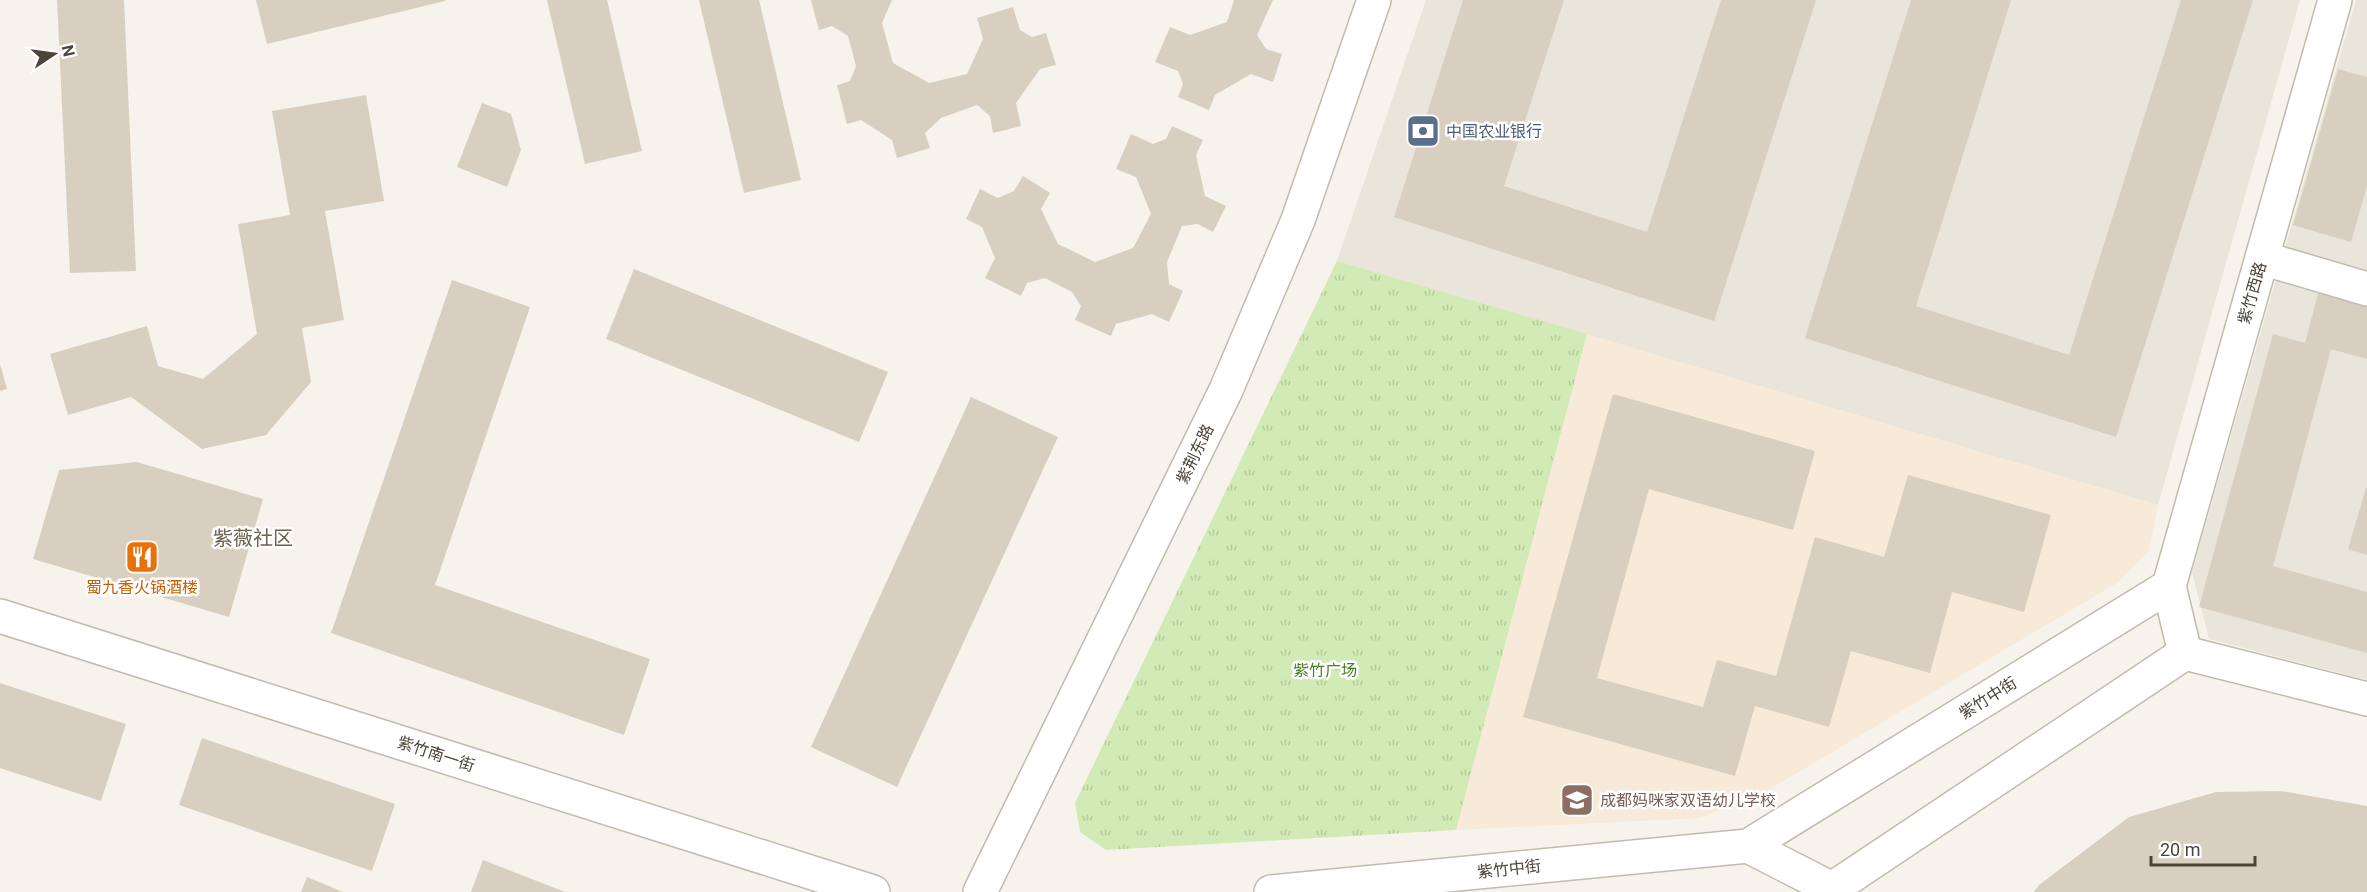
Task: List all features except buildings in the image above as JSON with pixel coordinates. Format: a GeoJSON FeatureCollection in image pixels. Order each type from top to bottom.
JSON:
{"type":"FeatureCollection","features":[{"type":"Feature","properties":{"kind":"street","name":"紫荆东路"},"geometry":{"type":"LineString","coordinates":[[980,892],[1226,390],[1298,220],[1374,0]]}},
{"type":"Feature","properties":{"kind":"street","name":"紫竹西路"},"geometry":{"type":"LineString","coordinates":[[2169,586],[2335,0]]}},
{"type":"Feature","properties":{"kind":"street"},"geometry":{"type":"LineString","coordinates":[[2262,258],[2367,289]]}},
{"type":"Feature","properties":{"kind":"street"},"geometry":{"type":"LineString","coordinates":[[2169,586],[2185,653]]}},
{"type":"Feature","properties":{"kind":"street","name":"紫竹中街"},"geometry":{"type":"LineString","coordinates":[[1284,891],[1748,846],[2169,586]]}},
{"type":"Feature","properties":{"kind":"street","name":"紫竹南一街"},"geometry":{"type":"LineString","coordinates":[[0,616],[873,892]]}},
{"type":"Feature","properties":{"kind":"street"},"geometry":{"type":"LineString","coordinates":[[1748,846],[1832,891],[2185,653],[2367,699]]}},
{"type":"Feature","properties":{"kind":"shaded area"},"geometry":{"type":"Polygon","coordinates":[[[1426,0],[2300,0],[2158,505],[1337,261],[1426,0]]]}},
{"type":"Feature","properties":{"kind":"shaded area"},"geometry":{"type":"Polygon","coordinates":[[[2356,0],[2367,0],[2367,680],[2209,639],[2192,572],[2356,0]]]}},
{"type":"Feature","properties":{"kind":"shaded area"},"geometry":{"type":"Polygon","coordinates":[[[1587,334],[2158,505],[2149,551],[2117,583],[1760,795],[1700,818],[1456,830],[1587,334]]]}},
{"type":"Feature","properties":{"kind":"green space","name":"紫竹广场"},"geometry":{"type":"Polygon","coordinates":[[[1337,261],[1587,334],[1456,830],[1106,850],[1080,832],[1075,803],[1337,261]]]}},
{"type":"Feature","properties":{"kind":"place","name":"中国农业银行"},"geometry":{"type":"Point","coordinates":[1423,131]}},
{"type":"Feature","properties":{"kind":"place","name":"蜀九香火锅酒楼"},"geometry":{"type":"Point","coordinates":[142,557]}},
{"type":"Feature","properties":{"kind":"place","name":"成都妈咪家双语幼儿学校"},"geometry":{"type":"Point","coordinates":[1577,800]}},
{"type":"Feature","properties":{"kind":"district","name":"紫薇社区"},"geometry":{"type":"Point","coordinates":[253,538]}}]}
